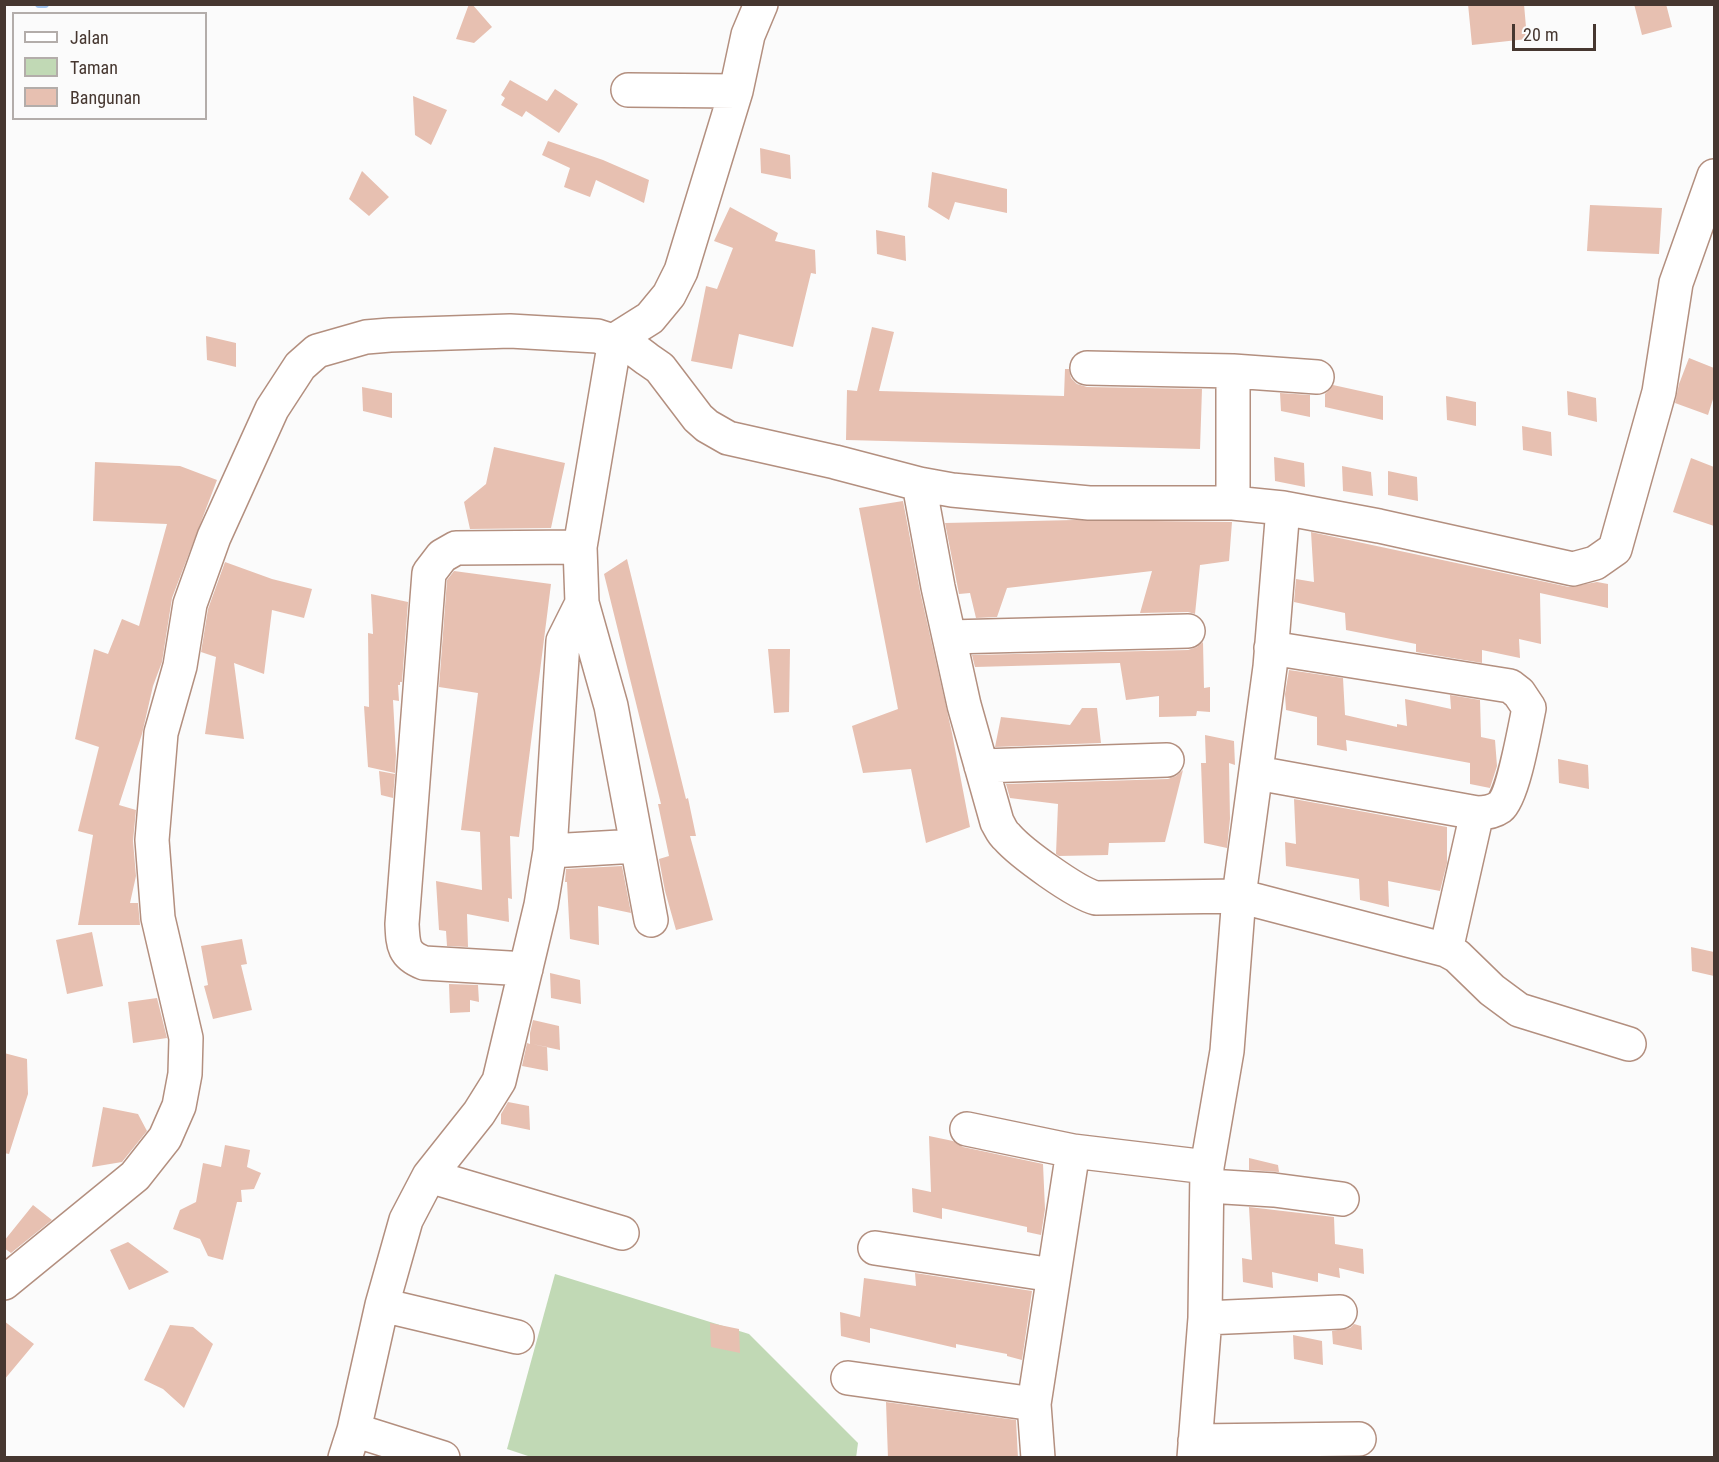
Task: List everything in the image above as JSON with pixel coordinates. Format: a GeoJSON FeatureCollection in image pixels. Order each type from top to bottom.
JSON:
{"type":"FeatureCollection","features":[{"type":"Feature","properties":{"kind":"street"},"geometry":{"type":"LineString","coordinates":[[651,920],[611,705],[582,603],[579,548],[615,340],[650,318],[669,295],[681,271],[736,91],[748,35],[761,4]]}},
{"type":"Feature","properties":{"kind":"street"},"geometry":{"type":"LineString","coordinates":[[628,90],[736,91]]}},
{"type":"Feature","properties":{"kind":"street"},"geometry":{"type":"LineString","coordinates":[[4,1282],[135,1176],[165,1138],[179,1106],[185,1074],[186,1038],[158,918],[152,840],[161,733],[180,666],[190,604],[214,537],[272,409],[300,366],[317,351],[366,337],[510,331],[597,336],[631,347],[660,368],[698,418],[728,438],[919,484],[952,490],[1089,503],[1233,503],[1283,508],[1379,526],[1573,569],[1595,563],[1616,549],[1659,392],[1676,283],[1714,176]]}},
{"type":"Feature","properties":{"kind":"street"},"geometry":{"type":"LineString","coordinates":[[1087,368],[1233,371],[1317,377]]}},
{"type":"Feature","properties":{"kind":"street"},"geometry":{"type":"LineString","coordinates":[[1233,371],[1233,503]]}},
{"type":"Feature","properties":{"kind":"street"},"geometry":{"type":"LineString","coordinates":[[919,484],[949,637],[964,705],[981,766],[997,822],[1007,838],[1022,851],[1086,896],[1096,898],[1239,896],[1446,950],[1457,956],[1492,990],[1519,1010],[1629,1044]]}},
{"type":"Feature","properties":{"kind":"street"},"geometry":{"type":"LineString","coordinates":[[1283,508],[1257,773],[1239,896],[1227,1051],[1208,1177],[1205,1318],[1195,1449],[1359,1439]]}},
{"type":"Feature","properties":{"kind":"street"},"geometry":{"type":"LineString","coordinates":[[526,969],[424,963],[413,959],[403,943],[402,924],[429,573],[442,556],[456,548],[579,548]]}},
{"type":"Feature","properties":{"kind":"street"},"geometry":{"type":"LineString","coordinates":[[443,1458],[350,1444],[382,1305],[406,1220],[429,1176],[479,1113],[499,1081],[541,905],[550,851],[564,641],[582,603]]}},
{"type":"Feature","properties":{"kind":"street"},"geometry":{"type":"LineString","coordinates":[[949,637],[1188,631]]}},
{"type":"Feature","properties":{"kind":"street"},"geometry":{"type":"LineString","coordinates":[[1257,773],[1477,813],[1489,812],[1499,808],[1510,790],[1529,708],[1519,693],[1510,686],[1271,648]]}},
{"type":"Feature","properties":{"kind":"street"},"geometry":{"type":"LineString","coordinates":[[981,766],[1167,760]]}},
{"type":"Feature","properties":{"kind":"street"},"geometry":{"type":"LineString","coordinates":[[1446,950],[1477,813]]}},
{"type":"Feature","properties":{"kind":"street"},"geometry":{"type":"LineString","coordinates":[[550,851],[637,846]]}},
{"type":"Feature","properties":{"kind":"street"},"geometry":{"type":"LineString","coordinates":[[967,1129],[1274,1190],[1342,1198]]}},
{"type":"Feature","properties":{"kind":"street"},"geometry":{"type":"LineString","coordinates":[[1038,1458],[1034,1404],[1073,1151]]}},
{"type":"Feature","properties":{"kind":"street"},"geometry":{"type":"LineString","coordinates":[[429,1176],[622,1233]]}},
{"type":"Feature","properties":{"kind":"street"},"geometry":{"type":"LineString","coordinates":[[875,1248],[1053,1275]]}},
{"type":"Feature","properties":{"kind":"street"},"geometry":{"type":"LineString","coordinates":[[382,1305],[517,1337]]}},
{"type":"Feature","properties":{"kind":"street"},"geometry":{"type":"LineString","coordinates":[[1205,1318],[1340,1312]]}},
{"type":"Feature","properties":{"kind":"street"},"geometry":{"type":"LineString","coordinates":[[848,1378],[1034,1404]]}},
{"type":"Feature","properties":{"kind":"green space"},"geometry":{"type":"Polygon","coordinates":[[[555,1274],[749,1334],[858,1443],[856,1458],[534,1458],[507,1449],[555,1274]]]}},
{"type":"Feature","properties":{"kind":"building"},"geometry":{"type":"Polygon","coordinates":[[[469,4],[472,4],[492,27],[474,43],[456,39],[469,4]]]}},
{"type":"Feature","properties":{"kind":"building"},"geometry":{"type":"Polygon","coordinates":[[[1468,4],[1524,4],[1527,39],[1472,45],[1468,4]]]}},
{"type":"Feature","properties":{"kind":"building"},"geometry":{"type":"Polygon","coordinates":[[[1634,4],[1666,4],[1672,27],[1642,35],[1634,4]]]}},
{"type":"Feature","properties":{"kind":"building"},"geometry":{"type":"Polygon","coordinates":[[[510,80],[547,101],[555,89],[578,104],[559,133],[526,111],[522,117],[501,105],[505,98],[501,95],[510,80]]]}},
{"type":"Feature","properties":{"kind":"building"},"geometry":{"type":"Polygon","coordinates":[[[413,96],[447,110],[431,145],[415,135],[413,96]]]}},
{"type":"Feature","properties":{"kind":"building"},"geometry":{"type":"Polygon","coordinates":[[[548,141],[603,160],[649,180],[644,203],[596,180],[590,197],[564,187],[570,168],[542,155],[548,141]]]}},
{"type":"Feature","properties":{"kind":"building"},"geometry":{"type":"Polygon","coordinates":[[[760,148],[790,155],[791,179],[761,173],[760,148]]]}},
{"type":"Feature","properties":{"kind":"building"},"geometry":{"type":"Polygon","coordinates":[[[362,171],[389,197],[369,216],[349,199],[362,171]]]}},
{"type":"Feature","properties":{"kind":"building"},"geometry":{"type":"Polygon","coordinates":[[[932,172],[1007,189],[1007,213],[955,202],[949,220],[928,207],[932,172]]]}},
{"type":"Feature","properties":{"kind":"building"},"geometry":{"type":"Polygon","coordinates":[[[1590,205],[1662,208],[1659,254],[1587,251],[1590,205]]]}},
{"type":"Feature","properties":{"kind":"building"},"geometry":{"type":"Polygon","coordinates":[[[730,207],[778,233],[775,241],[815,250],[816,274],[811,273],[793,347],[739,334],[732,369],[691,361],[706,286],[717,289],[733,248],[714,241],[730,207]]]}},
{"type":"Feature","properties":{"kind":"building"},"geometry":{"type":"Polygon","coordinates":[[[876,230],[905,236],[906,261],[877,254],[876,230]]]}},
{"type":"Feature","properties":{"kind":"building"},"geometry":{"type":"Polygon","coordinates":[[[872,327],[894,332],[879,391],[1064,396],[1065,369],[1069,369],[1071,378],[1077,384],[1087,387],[1202,389],[1200,449],[846,440],[847,390],[857,391],[872,327]]]}},
{"type":"Feature","properties":{"kind":"building"},"geometry":{"type":"Polygon","coordinates":[[[206,336],[236,343],[236,367],[207,360],[206,336]]]}},
{"type":"Feature","properties":{"kind":"building"},"geometry":{"type":"Polygon","coordinates":[[[1689,358],[1714,368],[1714,396],[1708,415],[1675,403],[1679,384],[1689,358]]]}},
{"type":"Feature","properties":{"kind":"building"},"geometry":{"type":"Polygon","coordinates":[[[1333,385],[1383,396],[1383,420],[1325,407],[1325,394],[1333,385]]]}},
{"type":"Feature","properties":{"kind":"building"},"geometry":{"type":"Polygon","coordinates":[[[362,387],[392,393],[392,418],[363,411],[362,387]]]}},
{"type":"Feature","properties":{"kind":"building"},"geometry":{"type":"Polygon","coordinates":[[[1567,391],[1596,398],[1597,422],[1568,415],[1567,391]]]}},
{"type":"Feature","properties":{"kind":"building"},"geometry":{"type":"Polygon","coordinates":[[[1280,393],[1310,395],[1310,417],[1281,411],[1280,393]]]}},
{"type":"Feature","properties":{"kind":"building"},"geometry":{"type":"Polygon","coordinates":[[[1446,396],[1476,402],[1476,426],[1447,420],[1446,396]]]}},
{"type":"Feature","properties":{"kind":"building"},"geometry":{"type":"Polygon","coordinates":[[[1522,426],[1551,432],[1552,456],[1523,450],[1522,426]]]}},
{"type":"Feature","properties":{"kind":"building"},"geometry":{"type":"Polygon","coordinates":[[[494,447],[565,463],[551,528],[470,529],[464,502],[486,484],[494,447]]]}},
{"type":"Feature","properties":{"kind":"building"},"geometry":{"type":"Polygon","coordinates":[[[1274,457],[1304,463],[1305,487],[1275,481],[1274,457]]]}},
{"type":"Feature","properties":{"kind":"building"},"geometry":{"type":"Polygon","coordinates":[[[1691,458],[1714,467],[1714,526],[1673,512],[1691,458]]]}},
{"type":"Feature","properties":{"kind":"building"},"geometry":{"type":"Polygon","coordinates":[[[95,462],[180,466],[217,480],[172,598],[162,662],[119,805],[136,810],[133,841],[136,876],[130,903],[138,903],[140,925],[78,925],[93,835],[78,831],[99,747],[75,739],[94,649],[108,654],[122,619],[139,626],[167,524],[93,521],[95,462]]]}},
{"type":"Feature","properties":{"kind":"building"},"geometry":{"type":"Polygon","coordinates":[[[1342,466],[1371,472],[1373,496],[1343,491],[1342,466]]]}},
{"type":"Feature","properties":{"kind":"building"},"geometry":{"type":"Polygon","coordinates":[[[1388,471],[1417,477],[1418,501],[1388,495],[1388,471]]]}},
{"type":"Feature","properties":{"kind":"building"},"geometry":{"type":"Polygon","coordinates":[[[903,501],[970,827],[926,843],[911,769],[863,773],[852,726],[898,709],[859,508],[903,501]]]}},
{"type":"Feature","properties":{"kind":"building"},"geometry":{"type":"Polygon","coordinates":[[[1074,520],[1232,522],[1229,561],[1200,565],[1195,614],[1188,612],[1140,613],[1152,571],[1007,588],[997,617],[976,618],[970,593],[959,594],[945,523],[1074,520]]]}},
{"type":"Feature","properties":{"kind":"building"},"geometry":{"type":"Polygon","coordinates":[[[1311,532],[1569,587],[1597,582],[1608,584],[1608,608],[1540,593],[1541,644],[1519,639],[1520,658],[1482,650],[1482,663],[1416,652],[1416,644],[1346,630],[1345,613],[1294,602],[1296,579],[1314,582],[1311,532]]]}},
{"type":"Feature","properties":{"kind":"building"},"geometry":{"type":"Polygon","coordinates":[[[627,559],[686,799],[688,798],[696,836],[690,836],[713,920],[676,930],[659,859],[669,856],[658,804],[661,804],[604,574],[627,559]]]}},
{"type":"Feature","properties":{"kind":"building"},"geometry":{"type":"Polygon","coordinates":[[[225,562],[272,579],[312,589],[304,618],[272,610],[264,674],[234,663],[244,739],[205,734],[216,657],[201,652],[208,609],[225,562]]]}},
{"type":"Feature","properties":{"kind":"building"},"geometry":{"type":"Polygon","coordinates":[[[454,571],[551,584],[519,837],[510,836],[512,899],[508,898],[509,922],[467,914],[468,947],[447,946],[446,931],[439,930],[436,881],[482,890],[480,832],[461,830],[478,693],[439,687],[447,580],[454,571]]]}},
{"type":"Feature","properties":{"kind":"building"},"geometry":{"type":"Polygon","coordinates":[[[371,594],[408,602],[402,682],[398,685],[399,701],[393,700],[395,773],[368,767],[364,706],[369,707],[368,633],[373,634],[371,594]]]}},
{"type":"Feature","properties":{"kind":"building"},"geometry":{"type":"Polygon","coordinates":[[[1203,642],[1204,688],[1210,687],[1210,712],[1197,711],[1196,716],[1159,717],[1159,696],[1126,700],[1120,663],[975,667],[972,655],[1188,650],[1203,642]]]}},
{"type":"Feature","properties":{"kind":"building"},"geometry":{"type":"Polygon","coordinates":[[[768,649],[790,649],[789,712],[774,713],[768,649]]]}},
{"type":"Feature","properties":{"kind":"building"},"geometry":{"type":"Polygon","coordinates":[[[1289,670],[1343,678],[1345,715],[1397,727],[1397,724],[1407,726],[1405,699],[1451,709],[1450,695],[1480,700],[1481,737],[1495,740],[1497,766],[1490,788],[1470,784],[1470,763],[1346,740],[1347,751],[1317,745],[1317,717],[1286,710],[1285,694],[1289,670]]]}},
{"type":"Feature","properties":{"kind":"building"},"geometry":{"type":"Polygon","coordinates":[[[1082,708],[1097,708],[1101,743],[995,747],[1001,717],[1070,725],[1082,708]]]}},
{"type":"Feature","properties":{"kind":"building"},"geometry":{"type":"Polygon","coordinates":[[[1205,735],[1234,741],[1235,765],[1229,763],[1230,819],[1227,848],[1204,843],[1201,763],[1206,763],[1205,735]]]}},
{"type":"Feature","properties":{"kind":"building"},"geometry":{"type":"Polygon","coordinates":[[[1558,759],[1588,765],[1589,789],[1559,783],[1558,759]]]}},
{"type":"Feature","properties":{"kind":"building"},"geometry":{"type":"Polygon","coordinates":[[[1183,770],[1165,842],[1109,843],[1108,855],[1059,856],[1056,854],[1058,804],[1010,798],[1006,784],[1168,779],[1183,770]]]}},
{"type":"Feature","properties":{"kind":"building"},"geometry":{"type":"Polygon","coordinates":[[[379,771],[395,774],[393,798],[381,795],[379,771]]]}},
{"type":"Feature","properties":{"kind":"building"},"geometry":{"type":"Polygon","coordinates":[[[1294,799],[1447,827],[1447,863],[1440,891],[1388,881],[1389,907],[1360,900],[1359,879],[1286,866],[1285,842],[1296,844],[1294,799]]]}},
{"type":"Feature","properties":{"kind":"building"},"geometry":{"type":"Polygon","coordinates":[[[622,866],[631,913],[598,906],[599,945],[570,939],[566,869],[622,866]]]}},
{"type":"Feature","properties":{"kind":"building"},"geometry":{"type":"Polygon","coordinates":[[[92,932],[103,986],[67,994],[56,940],[92,932]]]}},
{"type":"Feature","properties":{"kind":"building"},"geometry":{"type":"Polygon","coordinates":[[[242,939],[247,964],[241,965],[252,1010],[213,1019],[204,986],[208,985],[201,946],[242,939]]]}},
{"type":"Feature","properties":{"kind":"building"},"geometry":{"type":"Polygon","coordinates":[[[1691,947],[1714,952],[1714,976],[1692,971],[1691,947]]]}},
{"type":"Feature","properties":{"kind":"building"},"geometry":{"type":"Polygon","coordinates":[[[550,973],[580,980],[581,1004],[551,998],[550,973]]]}},
{"type":"Feature","properties":{"kind":"building"},"geometry":{"type":"Polygon","coordinates":[[[449,984],[478,985],[479,1002],[470,1000],[470,1012],[450,1013],[449,984]]]}},
{"type":"Feature","properties":{"kind":"building"},"geometry":{"type":"Polygon","coordinates":[[[157,998],[167,1038],[133,1043],[128,1002],[157,998]]]}},
{"type":"Feature","properties":{"kind":"building"},"geometry":{"type":"Polygon","coordinates":[[[533,1020],[559,1026],[560,1050],[547,1047],[548,1071],[522,1066],[527,1043],[530,1044],[533,1020]]]}},
{"type":"Feature","properties":{"kind":"building"},"geometry":{"type":"Polygon","coordinates":[[[4,1053],[27,1059],[28,1094],[9,1154],[4,1153],[4,1053]]]}},
{"type":"Feature","properties":{"kind":"building"},"geometry":{"type":"Polygon","coordinates":[[[508,1102],[529,1106],[530,1130],[501,1124],[501,1114],[508,1102]]]}},
{"type":"Feature","properties":{"kind":"building"},"geometry":{"type":"Polygon","coordinates":[[[103,1107],[138,1114],[147,1131],[122,1162],[92,1167],[103,1107]]]}},
{"type":"Feature","properties":{"kind":"building"},"geometry":{"type":"Polygon","coordinates":[[[929,1136],[953,1141],[963,1147],[1043,1164],[1045,1209],[1041,1235],[1027,1232],[1027,1227],[942,1208],[942,1219],[913,1212],[912,1188],[931,1192],[929,1136]]]}},
{"type":"Feature","properties":{"kind":"building"},"geometry":{"type":"Polygon","coordinates":[[[225,1145],[250,1150],[247,1167],[261,1173],[254,1189],[241,1190],[242,1202],[237,1202],[223,1260],[208,1256],[200,1239],[173,1229],[180,1210],[196,1202],[203,1163],[221,1167],[225,1145]]]}},
{"type":"Feature","properties":{"kind":"building"},"geometry":{"type":"Polygon","coordinates":[[[1249,1158],[1278,1165],[1279,1172],[1249,1170],[1249,1158]]]}},
{"type":"Feature","properties":{"kind":"building"},"geometry":{"type":"Polygon","coordinates":[[[33,1205],[52,1220],[11,1253],[4,1248],[4,1241],[33,1205]]]}},
{"type":"Feature","properties":{"kind":"building"},"geometry":{"type":"Polygon","coordinates":[[[1249,1207],[1334,1217],[1335,1244],[1363,1249],[1364,1274],[1339,1268],[1340,1278],[1318,1273],[1318,1282],[1272,1272],[1273,1288],[1243,1282],[1242,1258],[1252,1260],[1249,1207]]]}},
{"type":"Feature","properties":{"kind":"building"},"geometry":{"type":"Polygon","coordinates":[[[128,1242],[169,1272],[129,1290],[110,1250],[128,1242]]]}},
{"type":"Feature","properties":{"kind":"building"},"geometry":{"type":"Polygon","coordinates":[[[915,1273],[1032,1291],[1022,1360],[1007,1356],[1007,1354],[956,1344],[956,1348],[870,1328],[870,1343],[841,1336],[840,1312],[860,1317],[864,1278],[916,1286],[915,1273]]]}},
{"type":"Feature","properties":{"kind":"building"},"geometry":{"type":"Polygon","coordinates":[[[4,1321],[34,1344],[4,1380],[4,1321]]]}},
{"type":"Feature","properties":{"kind":"building"},"geometry":{"type":"Polygon","coordinates":[[[710,1323],[739,1329],[740,1353],[711,1347],[710,1323]]]}},
{"type":"Feature","properties":{"kind":"building"},"geometry":{"type":"Polygon","coordinates":[[[1354,1324],[1361,1326],[1362,1350],[1333,1344],[1332,1331],[1350,1328],[1354,1324]]]}},
{"type":"Feature","properties":{"kind":"building"},"geometry":{"type":"Polygon","coordinates":[[[170,1325],[193,1327],[213,1344],[184,1408],[163,1389],[144,1380],[170,1325]]]}},
{"type":"Feature","properties":{"kind":"building"},"geometry":{"type":"Polygon","coordinates":[[[1293,1335],[1322,1341],[1323,1365],[1294,1359],[1293,1335]]]}},
{"type":"Feature","properties":{"kind":"building"},"geometry":{"type":"Polygon","coordinates":[[[886,1402],[1016,1420],[1018,1458],[888,1458],[886,1402]]]}},
{"type":"Feature","properties":{"kind":"waterway"},"geometry":{"type":"LineString","coordinates":[[39,4],[45,4]]}}]}
